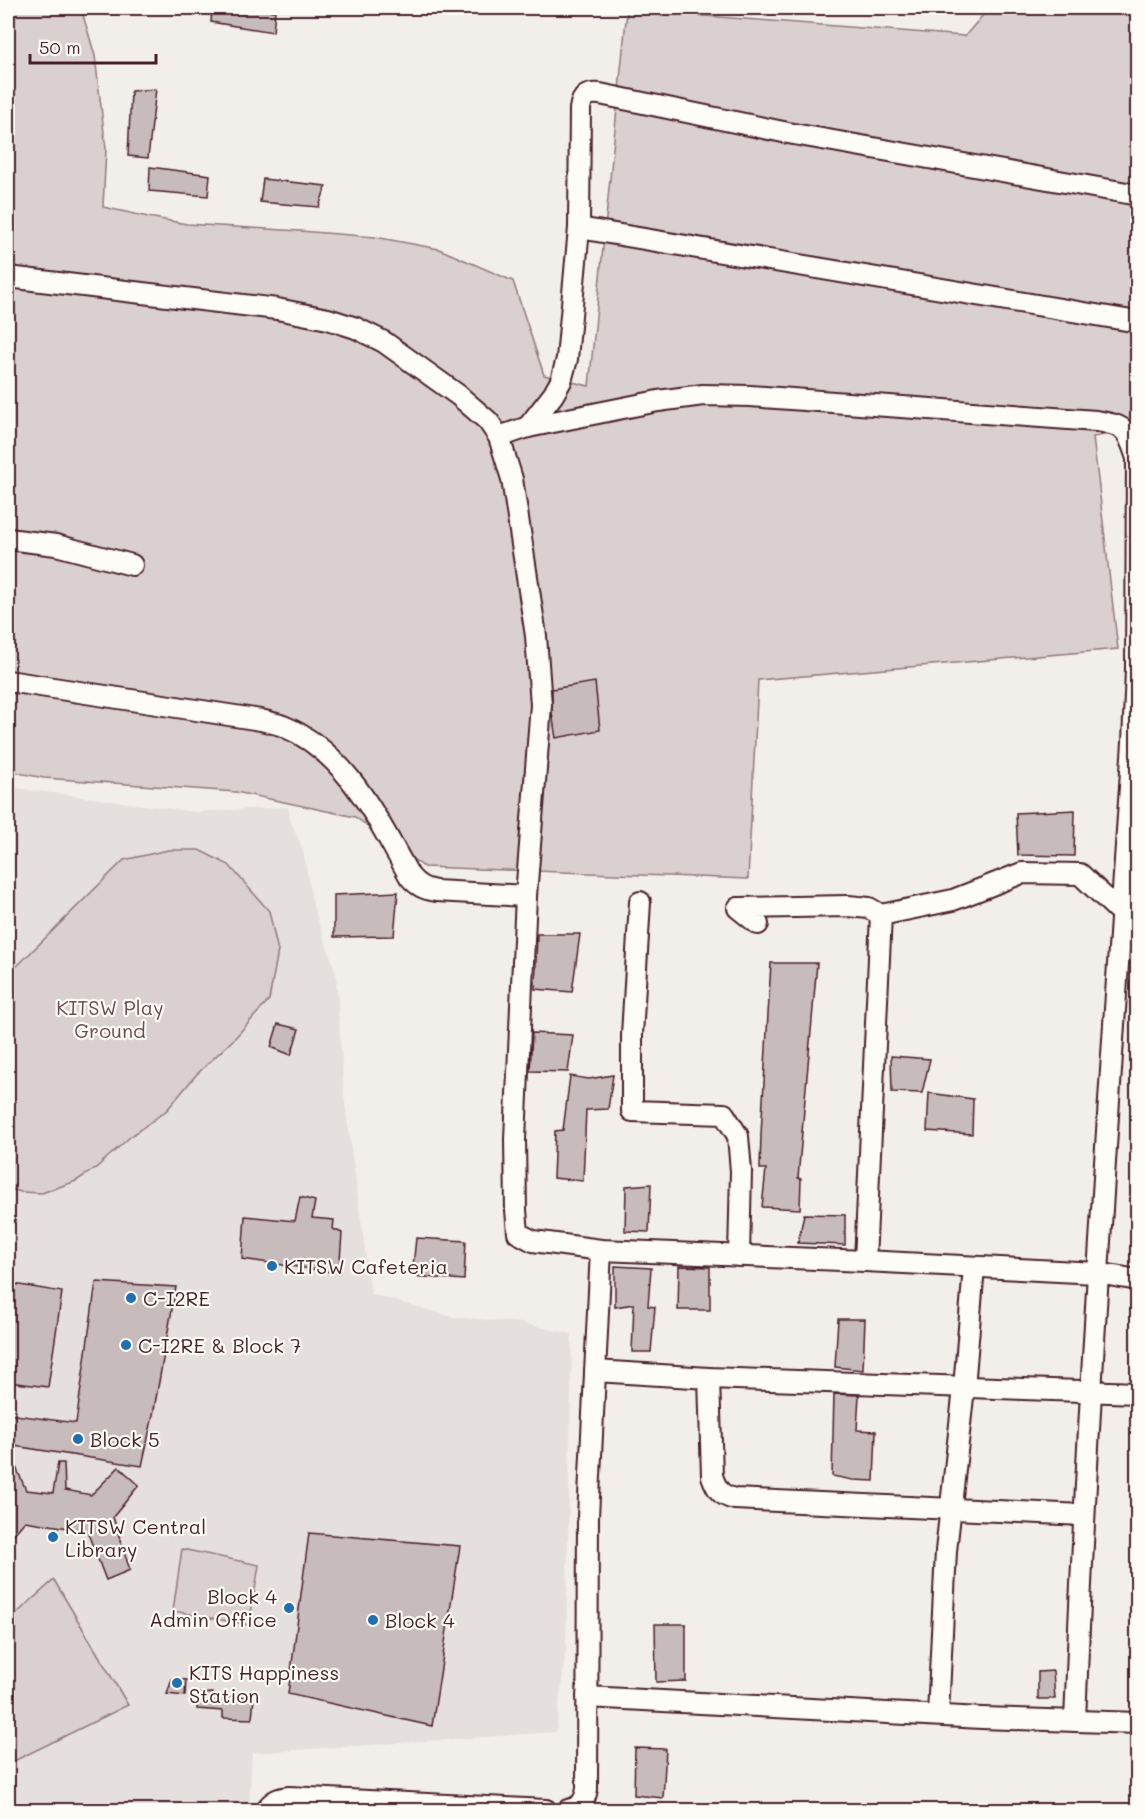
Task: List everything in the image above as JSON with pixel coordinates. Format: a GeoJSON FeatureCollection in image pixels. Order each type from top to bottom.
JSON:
{"type":"FeatureCollection","features":[{"type":"Feature","properties":{"kind":"street"},"geometry":{"type":"LineString","coordinates":[[528,428],[561,381],[567,359],[579,228],[580,109],[585,95],[591,93],[788,134],[1137,195]]}},
{"type":"Feature","properties":{"kind":"street"},"geometry":{"type":"LineString","coordinates":[[579,228],[1137,322]]}},
{"type":"Feature","properties":{"kind":"street"},"geometry":{"type":"LineString","coordinates":[[8,277],[277,309],[328,319],[356,328],[384,342],[458,395],[488,421],[499,437],[512,479],[536,636],[541,705],[526,896],[515,1138],[518,1233],[533,1241],[601,1250],[1097,1273],[1137,1280]]}},
{"type":"Feature","properties":{"kind":"street"},"geometry":{"type":"LineString","coordinates":[[499,437],[528,428],[658,401],[703,395],[750,396],[1096,421],[1115,424],[1129,434],[1137,458],[1136,671],[1129,914],[1097,1273],[1092,1393],[1083,1515],[1075,1721]]}},
{"type":"Feature","properties":{"kind":"street"},"geometry":{"type":"LineString","coordinates":[[8,539],[56,545],[132,565]]}},
{"type":"Feature","properties":{"kind":"street"},"geometry":{"type":"LineString","coordinates":[[8,681],[283,725],[310,740],[328,755],[350,779],[417,885],[426,890],[526,896]]}},
{"type":"Feature","properties":{"kind":"street"},"geometry":{"type":"LineString","coordinates":[[758,924],[738,908],[848,906],[869,908],[881,915],[953,900],[1022,873],[1080,874],[1129,914]]}},
{"type":"Feature","properties":{"kind":"street"},"geometry":{"type":"LineString","coordinates":[[640,903],[632,1035],[632,1111],[724,1114],[738,1136],[741,1171],[739,1256]]}},
{"type":"Feature","properties":{"kind":"street"},"geometry":{"type":"LineString","coordinates":[[865,1261],[881,915]]}},
{"type":"Feature","properties":{"kind":"street"},"geometry":{"type":"LineString","coordinates":[[577,1809],[585,1799],[587,1789],[588,1517],[601,1250]]}},
{"type":"Feature","properties":{"kind":"street"},"geometry":{"type":"LineString","coordinates":[[938,1716],[946,1551],[964,1388],[974,1267]]}},
{"type":"Feature","properties":{"kind":"street"},"geometry":{"type":"LineString","coordinates":[[595,1371],[709,1378],[1137,1393]]}},
{"type":"Feature","properties":{"kind":"street"},"geometry":{"type":"LineString","coordinates":[[709,1378],[712,1476],[716,1489],[724,1497],[1083,1515]]}},
{"type":"Feature","properties":{"kind":"street"},"geometry":{"type":"LineString","coordinates":[[587,1697],[938,1716],[1137,1723]]}},
{"type":"Feature","properties":{"kind":"street"},"geometry":{"type":"LineString","coordinates":[[266,1810],[280,1797],[289,1797],[546,1810]]}},
{"type":"Feature","properties":{"kind":"shaded area"},"geometry":{"type":"Polygon","coordinates":[[[8,787],[196,812],[288,807],[290,819],[303,851],[313,906],[336,973],[344,1096],[371,1294],[453,1317],[521,1323],[572,1334],[566,1647],[556,1732],[252,1753],[249,1810],[8,1810],[8,787]]]}},
{"type":"Feature","properties":{"kind":"green space"},"geometry":{"type":"Polygon","coordinates":[[[81,8],[95,56],[106,149],[103,207],[187,224],[375,237],[439,249],[513,281],[544,375],[589,386],[627,10],[965,36],[989,8],[1137,8],[1137,429],[1093,437],[1118,649],[758,680],[748,879],[424,867],[355,817],[236,792],[44,778],[8,771],[8,9],[81,8]]]}},
{"type":"Feature","properties":{"kind":"green space","name":"KITSW Play Ground"},"geometry":{"type":"Polygon","coordinates":[[[168,850],[199,850],[229,865],[269,911],[278,951],[269,1000],[234,1039],[196,1075],[167,1110],[130,1137],[96,1168],[76,1181],[42,1193],[21,1192],[8,1188],[8,975],[124,860],[168,850]]]}},
{"type":"Feature","properties":{"kind":"green space"},"geometry":{"type":"Polygon","coordinates":[[[182,1549],[259,1565],[249,1625],[173,1611],[182,1549]]]}},
{"type":"Feature","properties":{"kind":"green space"},"geometry":{"type":"Polygon","coordinates":[[[54,1580],[128,1705],[8,1764],[8,1621],[54,1580]]]}},
{"type":"Feature","properties":{"kind":"building"},"geometry":{"type":"Polygon","coordinates":[[[212,8],[275,11],[273,32],[211,22],[212,8]]]}},
{"type":"Feature","properties":{"kind":"building"},"geometry":{"type":"Polygon","coordinates":[[[156,89],[148,158],[128,156],[131,91],[156,89]]]}},
{"type":"Feature","properties":{"kind":"building"},"geometry":{"type":"Polygon","coordinates":[[[150,167],[210,175],[208,196],[149,191],[150,167]]]}},
{"type":"Feature","properties":{"kind":"building"},"geometry":{"type":"Polygon","coordinates":[[[263,179],[326,186],[319,207],[260,202],[263,179]]]}},
{"type":"Feature","properties":{"kind":"building"},"geometry":{"type":"Polygon","coordinates":[[[595,682],[600,730],[556,738],[552,713],[552,689],[595,682]]]}},
{"type":"Feature","properties":{"kind":"building"},"geometry":{"type":"Polygon","coordinates":[[[1075,810],[1074,856],[1018,855],[1016,813],[1075,810]]]}},
{"type":"Feature","properties":{"kind":"building"},"geometry":{"type":"Polygon","coordinates":[[[398,892],[394,936],[334,937],[334,895],[398,892]]]}},
{"type":"Feature","properties":{"kind":"building"},"geometry":{"type":"Polygon","coordinates":[[[537,934],[580,934],[572,992],[535,989],[537,934]]]}},
{"type":"Feature","properties":{"kind":"building"},"geometry":{"type":"Polygon","coordinates":[[[771,963],[817,963],[798,1178],[801,1179],[800,1209],[762,1207],[766,1169],[760,1169],[761,1134],[771,963]]]}},
{"type":"Feature","properties":{"kind":"building"},"geometry":{"type":"Polygon","coordinates":[[[278,1024],[299,1029],[291,1055],[271,1047],[278,1024]]]}},
{"type":"Feature","properties":{"kind":"building"},"geometry":{"type":"Polygon","coordinates":[[[532,1033],[573,1035],[568,1072],[530,1071],[532,1033]]]}},
{"type":"Feature","properties":{"kind":"building"},"geometry":{"type":"Polygon","coordinates":[[[891,1056],[930,1059],[922,1093],[892,1092],[891,1056]]]}},
{"type":"Feature","properties":{"kind":"building"},"geometry":{"type":"Polygon","coordinates":[[[613,1075],[608,1109],[586,1110],[583,1181],[553,1178],[555,1131],[563,1130],[570,1076],[589,1079],[613,1075]]]}},
{"type":"Feature","properties":{"kind":"building"},"geometry":{"type":"Polygon","coordinates":[[[929,1093],[973,1099],[972,1134],[927,1131],[929,1093]]]}},
{"type":"Feature","properties":{"kind":"building"},"geometry":{"type":"Polygon","coordinates":[[[651,1184],[649,1232],[625,1231],[626,1186],[651,1184]]]}},
{"type":"Feature","properties":{"kind":"building"},"geometry":{"type":"Polygon","coordinates":[[[300,1197],[315,1201],[312,1218],[334,1220],[333,1229],[342,1233],[339,1273],[242,1259],[245,1216],[295,1221],[300,1197]]]}},
{"type":"Feature","properties":{"kind":"building"},"geometry":{"type":"Polygon","coordinates":[[[804,1214],[845,1215],[845,1245],[798,1243],[804,1214]]]}},
{"type":"Feature","properties":{"kind":"building"},"geometry":{"type":"Polygon","coordinates":[[[416,1238],[466,1241],[464,1280],[412,1276],[416,1238]]]}},
{"type":"Feature","properties":{"kind":"building"},"geometry":{"type":"Polygon","coordinates":[[[615,1266],[651,1268],[648,1306],[655,1307],[651,1352],[632,1352],[634,1304],[615,1307],[615,1266]]]}},
{"type":"Feature","properties":{"kind":"building"},"geometry":{"type":"Polygon","coordinates":[[[679,1266],[710,1267],[710,1310],[678,1310],[679,1266]]]}},
{"type":"Feature","properties":{"kind":"building","name":"C-I2RE & Block 7"},"geometry":{"type":"Polygon","coordinates":[[[96,1282],[176,1287],[142,1466],[8,1445],[8,1414],[76,1423],[96,1282]]]}},
{"type":"Feature","properties":{"kind":"building"},"geometry":{"type":"Polygon","coordinates":[[[8,1283],[62,1292],[48,1387],[8,1382],[8,1283]]]}},
{"type":"Feature","properties":{"kind":"building"},"geometry":{"type":"Polygon","coordinates":[[[838,1319],[865,1319],[863,1370],[835,1367],[838,1319]]]}},
{"type":"Feature","properties":{"kind":"building"},"geometry":{"type":"Polygon","coordinates":[[[834,1394],[859,1395],[857,1430],[876,1431],[874,1481],[832,1476],[834,1394]]]}},
{"type":"Feature","properties":{"kind":"building"},"geometry":{"type":"Polygon","coordinates":[[[8,1449],[26,1490],[53,1493],[58,1463],[64,1463],[65,1490],[91,1495],[119,1467],[139,1485],[113,1517],[130,1570],[106,1580],[87,1531],[25,1521],[8,1541],[8,1449]]]}},
{"type":"Feature","properties":{"kind":"building","name":"Block 4"},"geometry":{"type":"Polygon","coordinates":[[[309,1533],[460,1546],[432,1726],[288,1694],[309,1533]]]}},
{"type":"Feature","properties":{"kind":"building"},"geometry":{"type":"Polygon","coordinates":[[[655,1624],[686,1624],[686,1681],[656,1682],[655,1624]]]}},
{"type":"Feature","properties":{"kind":"building"},"geometry":{"type":"Polygon","coordinates":[[[1053,1671],[1055,1699],[1038,1699],[1038,1672],[1053,1671]]]}},
{"type":"Feature","properties":{"kind":"building"},"geometry":{"type":"Polygon","coordinates":[[[172,1679],[186,1680],[185,1696],[167,1694],[172,1679]]]}},
{"type":"Feature","properties":{"kind":"building"},"geometry":{"type":"Polygon","coordinates":[[[213,1693],[213,1697],[254,1697],[252,1719],[223,1718],[223,1711],[197,1709],[197,1694],[213,1693]]]}},
{"type":"Feature","properties":{"kind":"building"},"geometry":{"type":"Polygon","coordinates":[[[635,1748],[666,1749],[663,1798],[634,1795],[635,1748]]]}},
{"type":"Feature","properties":{"kind":"place","name":"KITSW Cafeteria"},"geometry":{"type":"Point","coordinates":[272,1266]}},
{"type":"Feature","properties":{"kind":"place","name":"C-I2RE"},"geometry":{"type":"Point","coordinates":[131,1298]}},
{"type":"Feature","properties":{"kind":"place","name":"C-I2RE & Block 7"},"geometry":{"type":"Point","coordinates":[126,1345]}},
{"type":"Feature","properties":{"kind":"place","name":"Block 5"},"geometry":{"type":"Point","coordinates":[78,1439]}},
{"type":"Feature","properties":{"kind":"place","name":"KITSW Central Library"},"geometry":{"type":"Point","coordinates":[53,1537]}},
{"type":"Feature","properties":{"kind":"place","name":"Block 4 Admin Office"},"geometry":{"type":"Point","coordinates":[289,1608]}},
{"type":"Feature","properties":{"kind":"place","name":"Block 4"},"geometry":{"type":"Point","coordinates":[373,1620]}},
{"type":"Feature","properties":{"kind":"place","name":"KITS Happiness Station"},"geometry":{"type":"Point","coordinates":[177,1683]}}]}
